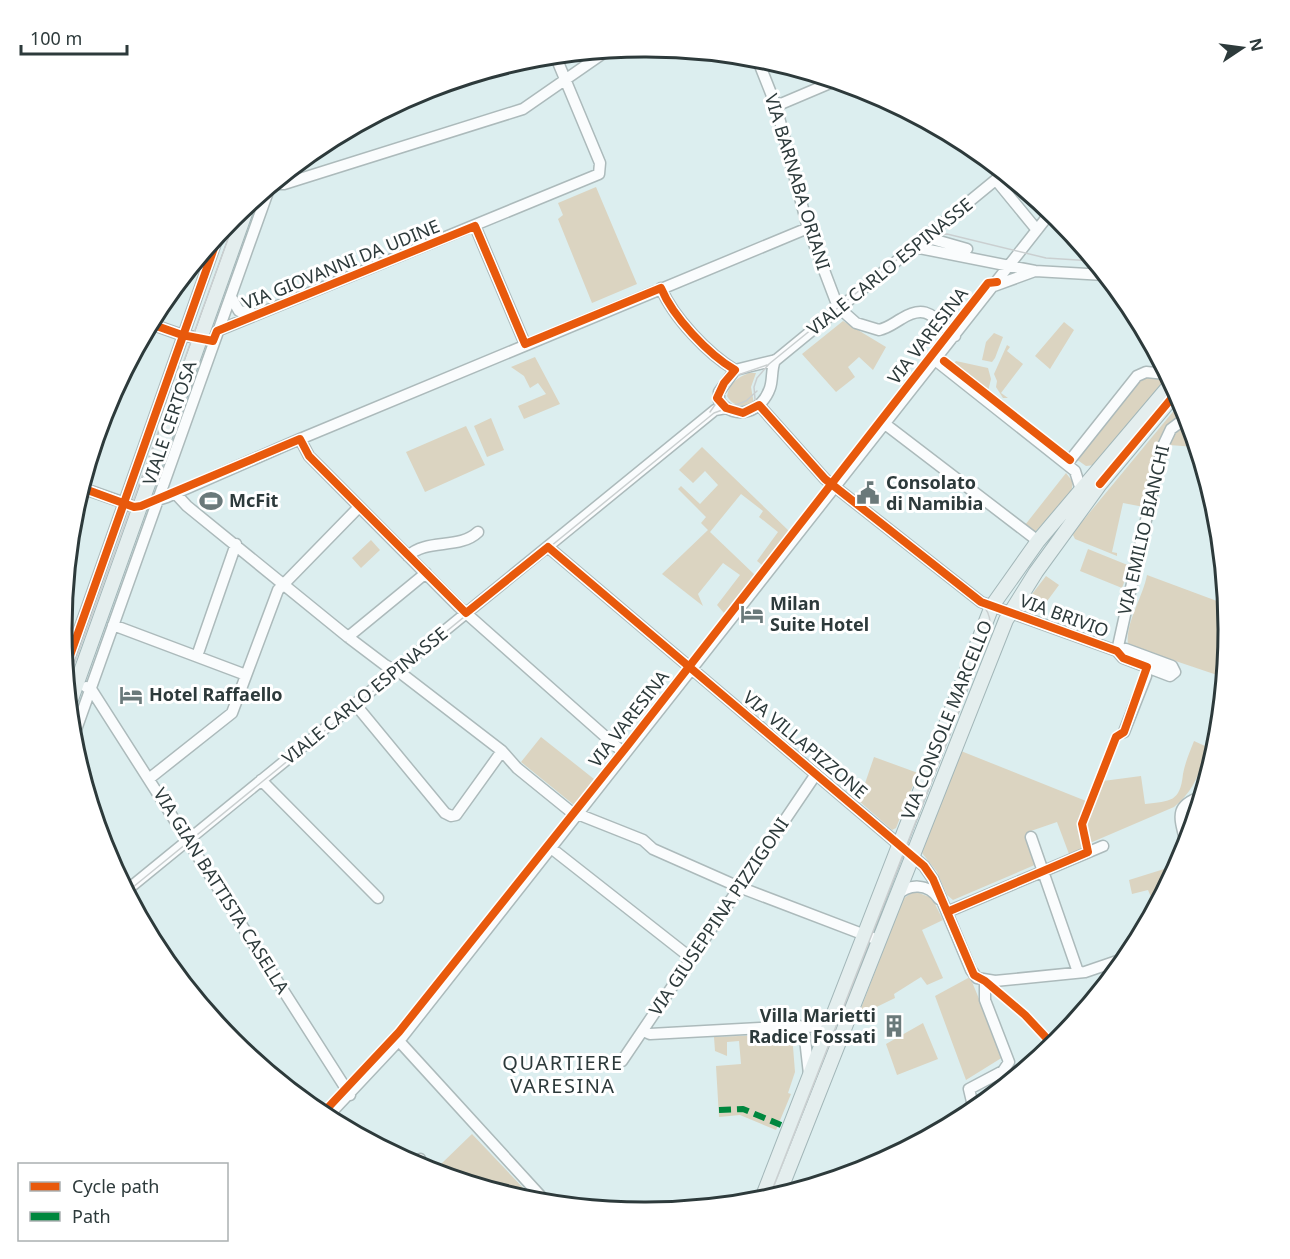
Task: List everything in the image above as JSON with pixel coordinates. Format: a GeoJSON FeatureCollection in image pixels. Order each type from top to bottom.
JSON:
{"type":"FeatureCollection","features":[{"type":"Feature","properties":{"kind":"main road","name":"VIALE CERTOSA"},"geometry":{"type":"LineString","coordinates":[[76,696],[84,686],[141,506],[210,336],[243,222]]}},
{"type":"Feature","properties":{"kind":"main road","name":"VIA CONSOLE MARCELLO"},"geometry":{"type":"LineString","coordinates":[[766,1189],[989,605],[1038,541],[1165,392]]}},
{"type":"Feature","properties":{"kind":"main road","name":"VIA CONSOLE MARCELLO"},"geometry":{"type":"LineString","coordinates":[[782,1185],[1009,613],[1100,484],[1170,401]]}},
{"type":"Feature","properties":{"kind":"street"},"geometry":{"type":"LineString","coordinates":[[286,183],[523,109],[594,59]]}},
{"type":"Feature","properties":{"kind":"street"},"geometry":{"type":"LineString","coordinates":[[559,64],[565,79]]}},
{"type":"Feature","properties":{"kind":"street","name":"VIA BARNABA ORIANI"},"geometry":{"type":"LineString","coordinates":[[761,69],[776,106],[808,228],[839,308]]}},
{"type":"Feature","properties":{"kind":"street","name":"VIA GIOVANNI DA UDINE"},"geometry":{"type":"LineString","coordinates":[[210,336],[254,314],[595,176],[601,170],[565,79]]}},
{"type":"Feature","properties":{"kind":"street"},"geometry":{"type":"LineString","coordinates":[[776,106],[824,86]]}},
{"type":"Feature","properties":{"kind":"street","name":"VIALE CARLO ESPINASSE"},"geometry":{"type":"LineString","coordinates":[[775,360],[998,179]]}},
{"type":"Feature","properties":{"kind":"street"},"geometry":{"type":"LineString","coordinates":[[1005,185],[1036,230]]}},
{"type":"Feature","properties":{"kind":"street","name":"VIALE CERTOSA"},"geometry":{"type":"LineString","coordinates":[[79,712],[84,686],[113,626],[167,497],[166,476],[210,336],[231,297],[266,201]]}},
{"type":"Feature","properties":{"kind":"street","name":"VIA VARESINA"},"geometry":{"type":"LineString","coordinates":[[334,1110],[399,1041],[1011,266],[1044,220]]}},
{"type":"Feature","properties":{"kind":"street"},"geometry":{"type":"LineString","coordinates":[[476,226],[525,345]]}},
{"type":"Feature","properties":{"kind":"street"},"geometry":{"type":"LineString","coordinates":[[167,497],[300,439],[808,228]]}},
{"type":"Feature","properties":{"kind":"street"},"geometry":{"type":"LineString","coordinates":[[925,237],[942,251]]}},
{"type":"Feature","properties":{"kind":"street"},"geometry":{"type":"LineString","coordinates":[[925,237],[1004,258],[1011,266]]}},
{"type":"Feature","properties":{"kind":"street"},"geometry":{"type":"LineString","coordinates":[[914,247],[1035,271],[1093,274]]}},
{"type":"Feature","properties":{"kind":"street","name":"VIALE CERTOSA"},"geometry":{"type":"LineString","coordinates":[[73,647],[210,258]]}},
{"type":"Feature","properties":{"kind":"street"},"geometry":{"type":"LineString","coordinates":[[994,286],[1035,271]]}},
{"type":"Feature","properties":{"kind":"street"},"geometry":{"type":"LineString","coordinates":[[661,288],[670,307],[730,367],[758,367],[765,377],[766,389],[761,402]]}},
{"type":"Feature","properties":{"kind":"street","name":"VIA GIOVANNI DA UDINE"},"geometry":{"type":"LineString","coordinates":[[231,297],[239,311],[254,314]]}},
{"type":"Feature","properties":{"kind":"street"},"geometry":{"type":"LineString","coordinates":[[839,308],[856,323],[879,330],[911,313],[922,310],[931,314],[955,336]]}},
{"type":"Feature","properties":{"kind":"street"},"geometry":{"type":"LineString","coordinates":[[159,327],[182,335],[210,336]]}},
{"type":"Feature","properties":{"kind":"street"},"geometry":{"type":"LineString","coordinates":[[730,367],[717,398],[721,409],[742,413],[761,402],[769,389],[775,360],[751,366]]}},
{"type":"Feature","properties":{"kind":"street"},"geometry":{"type":"LineString","coordinates":[[935,360],[1071,467],[1096,473]]}},
{"type":"Feature","properties":{"kind":"street"},"geometry":{"type":"LineString","coordinates":[[1071,467],[1137,376],[1146,372],[1156,373]]}},
{"type":"Feature","properties":{"kind":"street","name":"VIA BRIVIO"},"geometry":{"type":"LineString","coordinates":[[761,402],[807,461],[836,487],[989,605],[1117,651],[1126,649],[1147,662],[1124,732]]}},
{"type":"Feature","properties":{"kind":"street","name":"VIALE CARLO ESPINASSE"},"geometry":{"type":"LineString","coordinates":[[133,885],[548,546],[721,409]]}},
{"type":"Feature","properties":{"kind":"street","name":"VIA EMILIO BIANCHI"},"geometry":{"type":"LineString","coordinates":[[1117,651],[1162,448],[1171,429],[1179,423]]}},
{"type":"Feature","properties":{"kind":"street"},"geometry":{"type":"LineString","coordinates":[[885,424],[1038,541]]}},
{"type":"Feature","properties":{"kind":"street"},"geometry":{"type":"LineString","coordinates":[[300,439],[309,456],[466,613],[625,754]]}},
{"type":"Feature","properties":{"kind":"street"},"geometry":{"type":"LineString","coordinates":[[1071,467],[1081,490]]}},
{"type":"Feature","properties":{"kind":"street"},"geometry":{"type":"LineString","coordinates":[[166,476],[186,488]]}},
{"type":"Feature","properties":{"kind":"street"},"geometry":{"type":"LineString","coordinates":[[90,491],[124,503],[141,506]]}},
{"type":"Feature","properties":{"kind":"street"},"geometry":{"type":"LineString","coordinates":[[167,497],[187,506],[284,582],[348,638],[385,665],[397,670],[502,751],[518,768],[577,814],[643,840],[653,849],[739,887],[878,940]]}},
{"type":"Feature","properties":{"kind":"street","name":"VIALE CERTOSA"},"geometry":{"type":"LineString","coordinates":[[141,506],[167,497]]}},
{"type":"Feature","properties":{"kind":"street"},"geometry":{"type":"LineString","coordinates":[[150,778],[232,713],[278,590],[359,507]]}},
{"type":"Feature","properties":{"kind":"street"},"geometry":{"type":"LineString","coordinates":[[408,556],[420,549],[467,541],[478,532]]}},
{"type":"Feature","properties":{"kind":"street"},"geometry":{"type":"LineString","coordinates":[[197,656],[236,544]]}},
{"type":"Feature","properties":{"kind":"street","name":"VIA VILLAPIZZONE"},"geometry":{"type":"LineString","coordinates":[[548,546],[912,855]]}},
{"type":"Feature","properties":{"kind":"street"},"geometry":{"type":"LineString","coordinates":[[348,638],[426,573]]}},
{"type":"Feature","properties":{"kind":"street"},"geometry":{"type":"LineString","coordinates":[[113,626],[246,675]]}},
{"type":"Feature","properties":{"kind":"street","name":"VIA GIAN BATTISTA CASELLA"},"geometry":{"type":"LineString","coordinates":[[84,686],[150,778],[350,1095]]}},
{"type":"Feature","properties":{"kind":"street"},"geometry":{"type":"LineString","coordinates":[[355,704],[445,813],[451,816],[456,815],[502,751]]}},
{"type":"Feature","properties":{"kind":"street","name":"VIA GIUSEPPINA PIZZIGONI"},"geometry":{"type":"LineString","coordinates":[[622,1061],[816,774]]}},
{"type":"Feature","properties":{"kind":"street"},"geometry":{"type":"LineString","coordinates":[[261,780],[378,898]]}},
{"type":"Feature","properties":{"kind":"street"},"geometry":{"type":"LineString","coordinates":[[1183,826],[1180,812],[1186,802],[1191,800]]}},
{"type":"Feature","properties":{"kind":"street"},"geometry":{"type":"LineString","coordinates":[[1031,837],[1078,972]]}},
{"type":"Feature","properties":{"kind":"street"},"geometry":{"type":"LineString","coordinates":[[947,912],[1103,846]]}},
{"type":"Feature","properties":{"kind":"street"},"geometry":{"type":"LineString","coordinates":[[551,848],[691,958]]}},
{"type":"Feature","properties":{"kind":"street"},"geometry":{"type":"LineString","coordinates":[[912,855],[928,871],[971,970],[977,978],[986,981],[1078,972],[1109,964]]}},
{"type":"Feature","properties":{"kind":"street"},"geometry":{"type":"LineString","coordinates":[[894,900],[910,887],[923,887],[936,894],[947,912]]}},
{"type":"Feature","properties":{"kind":"street"},"geometry":{"type":"LineString","coordinates":[[972,1100],[969,1089],[1006,1068],[1008,1055],[985,1000],[986,981]]}},
{"type":"Feature","properties":{"kind":"street"},"geometry":{"type":"LineString","coordinates":[[804,1030],[807,1027],[828,1025]]}},
{"type":"Feature","properties":{"kind":"street"},"geometry":{"type":"LineString","coordinates":[[643,1031],[661,1034],[799,1026],[804,1030],[809,1074]]}},
{"type":"Feature","properties":{"kind":"street"},"geometry":{"type":"LineString","coordinates":[[399,1041],[528,1190]]}},
{"type":"Feature","properties":{"kind":"shaded area"},"geometry":{"type":"Polygon","coordinates":[[[596,187],[637,284],[592,303],[558,219],[563,215],[558,203],[596,187]]]}},
{"type":"Feature","properties":{"kind":"shaded area"},"geometry":{"type":"Polygon","coordinates":[[[843,321],[886,347],[873,370],[859,357],[848,367],[855,377],[836,392],[802,354],[843,321]]]}},
{"type":"Feature","properties":{"kind":"shaded area"},"geometry":{"type":"Polygon","coordinates":[[[1064,322],[1074,330],[1050,369],[1035,356],[1064,322]]]}},
{"type":"Feature","properties":{"kind":"shaded area"},"geometry":{"type":"Polygon","coordinates":[[[994,333],[1003,337],[995,358],[992,362],[982,360],[986,342],[994,333]]]}},
{"type":"Feature","properties":{"kind":"shaded area"},"geometry":{"type":"Polygon","coordinates":[[[1007,345],[1010,347],[1007,351],[1023,364],[1001,393],[1008,398],[1003,398],[996,387],[997,381],[994,374],[1007,345]]]}},
{"type":"Feature","properties":{"kind":"shaded area"},"geometry":{"type":"Polygon","coordinates":[[[535,357],[560,404],[524,419],[518,406],[546,394],[538,383],[530,388],[524,376],[511,367],[535,357]]]}},
{"type":"Feature","properties":{"kind":"shaded area"},"geometry":{"type":"Polygon","coordinates":[[[956,361],[988,368],[991,379],[988,391],[954,363],[956,361]]]}},
{"type":"Feature","properties":{"kind":"shaded area"},"geometry":{"type":"Polygon","coordinates":[[[749,373],[756,373],[751,387],[754,404],[742,406],[735,404],[727,396],[730,388],[738,379],[749,373]]]}},
{"type":"Feature","properties":{"kind":"shaded area"},"geometry":{"type":"Polygon","coordinates":[[[1142,376],[1158,377],[1162,384],[1095,465],[1086,466],[1076,459],[1142,376]]]}},
{"type":"Feature","properties":{"kind":"shaded area"},"geometry":{"type":"Polygon","coordinates":[[[1174,410],[1180,425],[1156,466],[1151,465],[1142,503],[1145,504],[1144,507],[1123,503],[1112,552],[1117,553],[1117,556],[1075,539],[1073,535],[1174,410]]]}},
{"type":"Feature","properties":{"kind":"shaded area"},"geometry":{"type":"Polygon","coordinates":[[[491,418],[504,450],[487,457],[474,426],[491,418]]]}},
{"type":"Feature","properties":{"kind":"shaded area"},"geometry":{"type":"Polygon","coordinates":[[[466,426],[485,465],[425,492],[406,452],[466,426]]]}},
{"type":"Feature","properties":{"kind":"shaded area"},"geometry":{"type":"Polygon","coordinates":[[[1181,429],[1187,446],[1169,445],[1174,435],[1181,429]]]}},
{"type":"Feature","properties":{"kind":"shaded area"},"geometry":{"type":"Polygon","coordinates":[[[702,447],[789,531],[762,565],[757,561],[778,532],[759,517],[763,511],[741,494],[710,532],[755,575],[724,613],[717,605],[740,575],[723,563],[698,594],[703,606],[662,574],[708,530],[701,523],[706,517],[678,489],[681,486],[700,504],[718,485],[705,471],[693,483],[679,470],[702,447]]]}},
{"type":"Feature","properties":{"kind":"shaded area"},"geometry":{"type":"Polygon","coordinates":[[[1066,473],[1073,482],[1071,493],[1035,532],[1025,525],[1066,473]]]}},
{"type":"Feature","properties":{"kind":"shaded area"},"geometry":{"type":"Polygon","coordinates":[[[371,540],[380,550],[361,568],[352,558],[371,540]]]}},
{"type":"Feature","properties":{"kind":"shaded area"},"geometry":{"type":"Polygon","coordinates":[[[1088,549],[1130,566],[1122,588],[1080,571],[1088,549]]]}},
{"type":"Feature","properties":{"kind":"shaded area"},"geometry":{"type":"Polygon","coordinates":[[[1147,575],[1216,601],[1218,630],[1215,674],[1128,645],[1129,628],[1147,575]]]}},
{"type":"Feature","properties":{"kind":"shaded area"},"geometry":{"type":"Polygon","coordinates":[[[1046,576],[1059,585],[1042,608],[1029,598],[1046,576]]]}},
{"type":"Feature","properties":{"kind":"shaded area"},"geometry":{"type":"Polygon","coordinates":[[[541,737],[594,779],[574,805],[521,762],[541,737]]]}},
{"type":"Feature","properties":{"kind":"shaded area"},"geometry":{"type":"Polygon","coordinates":[[[1194,741],[1205,746],[1196,780],[1187,794],[1174,807],[1090,843],[1086,826],[1103,781],[1141,776],[1145,804],[1168,801],[1177,795],[1194,741]]]}},
{"type":"Feature","properties":{"kind":"shaded area"},"geometry":{"type":"Polygon","coordinates":[[[961,751],[1086,801],[1078,823],[1084,848],[1069,854],[1057,822],[1028,832],[1026,835],[1037,864],[953,900],[947,895],[937,872],[922,853],[961,751]]]}},
{"type":"Feature","properties":{"kind":"shaded area"},"geometry":{"type":"Polygon","coordinates":[[[874,757],[918,773],[896,828],[892,830],[859,801],[874,757]]]}},
{"type":"Feature","properties":{"kind":"shaded area"},"geometry":{"type":"Polygon","coordinates":[[[1165,869],[1151,897],[1148,890],[1132,894],[1129,880],[1165,869]]]}},
{"type":"Feature","properties":{"kind":"shaded area"},"geometry":{"type":"Polygon","coordinates":[[[914,891],[932,898],[943,920],[922,930],[943,978],[927,985],[921,977],[894,994],[895,998],[858,1016],[903,899],[914,891]]]}},
{"type":"Feature","properties":{"kind":"shaded area"},"geometry":{"type":"Polygon","coordinates":[[[970,977],[1003,1057],[966,1080],[935,996],[970,977]]]}},
{"type":"Feature","properties":{"kind":"shaded area"},"geometry":{"type":"Polygon","coordinates":[[[923,1023],[938,1059],[897,1075],[886,1044],[923,1023]]]}},
{"type":"Feature","properties":{"kind":"shaded area"},"geometry":{"type":"Polygon","coordinates":[[[792,1034],[795,1072],[788,1093],[791,1094],[776,1130],[740,1115],[719,1117],[716,1066],[741,1064],[739,1041],[727,1042],[727,1056],[715,1051],[714,1037],[792,1034]]]}},
{"type":"Feature","properties":{"kind":"shaded area"},"geometry":{"type":"Polygon","coordinates":[[[472,1134],[524,1189],[461,1172],[441,1164],[472,1134]]]}},
{"type":"Feature","properties":{"kind":"tram line"},"geometry":{"type":"LineString","coordinates":[[773,1187],[984,647],[990,619],[981,603],[822,478],[765,416],[755,399],[754,387],[757,378],[769,364],[925,237],[947,234],[1046,258],[1082,260]]}},
{"type":"Feature","properties":{"kind":"tram line"},"geometry":{"type":"LineString","coordinates":[[74,665],[229,237]]}},
{"type":"Feature","properties":{"kind":"tram line"},"geometry":{"type":"LineString","coordinates":[[710,412],[735,376],[767,365]]}},
{"type":"Feature","properties":{"kind":"tram line"},"geometry":{"type":"LineString","coordinates":[[134,886],[714,413],[746,401],[757,391]]}},
{"type":"Feature","properties":{"kind":"marked path"},"geometry":{"type":"LineString","coordinates":[[719,1110],[743,1109],[781,1125]]}},
{"type":"Feature","properties":{"kind":"cycle path"},"geometry":{"type":"LineString","coordinates":[[159,327],[182,335],[213,341],[217,331],[475,226],[525,344],[661,288],[674,311],[692,334],[714,355],[735,370],[724,383],[717,398],[726,408],[743,413],[759,405],[825,479],[981,602],[1117,651],[1123,658],[1147,667],[1124,732],[1116,737],[1082,824],[1088,852],[947,912]]}},
{"type":"Feature","properties":{"kind":"cycle path"},"geometry":{"type":"LineString","coordinates":[[73,647],[211,257]]}},
{"type":"Feature","properties":{"kind":"cycle path"},"geometry":{"type":"LineString","coordinates":[[329,1107],[399,1032],[628,745],[988,283],[997,282]]}},
{"type":"Feature","properties":{"kind":"cycle path"},"geometry":{"type":"LineString","coordinates":[[944,361],[1070,460]]}},
{"type":"Feature","properties":{"kind":"cycle path"},"geometry":{"type":"LineString","coordinates":[[1100,484],[1170,401]]}},
{"type":"Feature","properties":{"kind":"cycle path"},"geometry":{"type":"LineString","coordinates":[[90,491],[134,507],[141,506],[300,439],[309,456],[466,613],[548,547],[924,866],[933,879],[974,975],[985,981],[1025,1015],[1046,1038]]}},
{"type":"Feature","properties":{"kind":"place","name":"Consolato di Namibia"},"geometry":{"type":"Point","coordinates":[868,493]}},
{"type":"Feature","properties":{"kind":"place","name":"McFit"},"geometry":{"type":"Point","coordinates":[211,501]}},
{"type":"Feature","properties":{"kind":"place","name":"Milan Suite Hotel"},"geometry":{"type":"Point","coordinates":[752,614]}},
{"type":"Feature","properties":{"kind":"place","name":"Hotel Raffaello"},"geometry":{"type":"Point","coordinates":[131,695]}},
{"type":"Feature","properties":{"kind":"place","name":"Villa Marietti Radice Fossati"},"geometry":{"type":"Point","coordinates":[894,1026]}},
{"type":"Feature","properties":{"kind":"district","name":"QUARTIERE VARESINA"},"geometry":{"type":"Point","coordinates":[563,1074]}}]}
